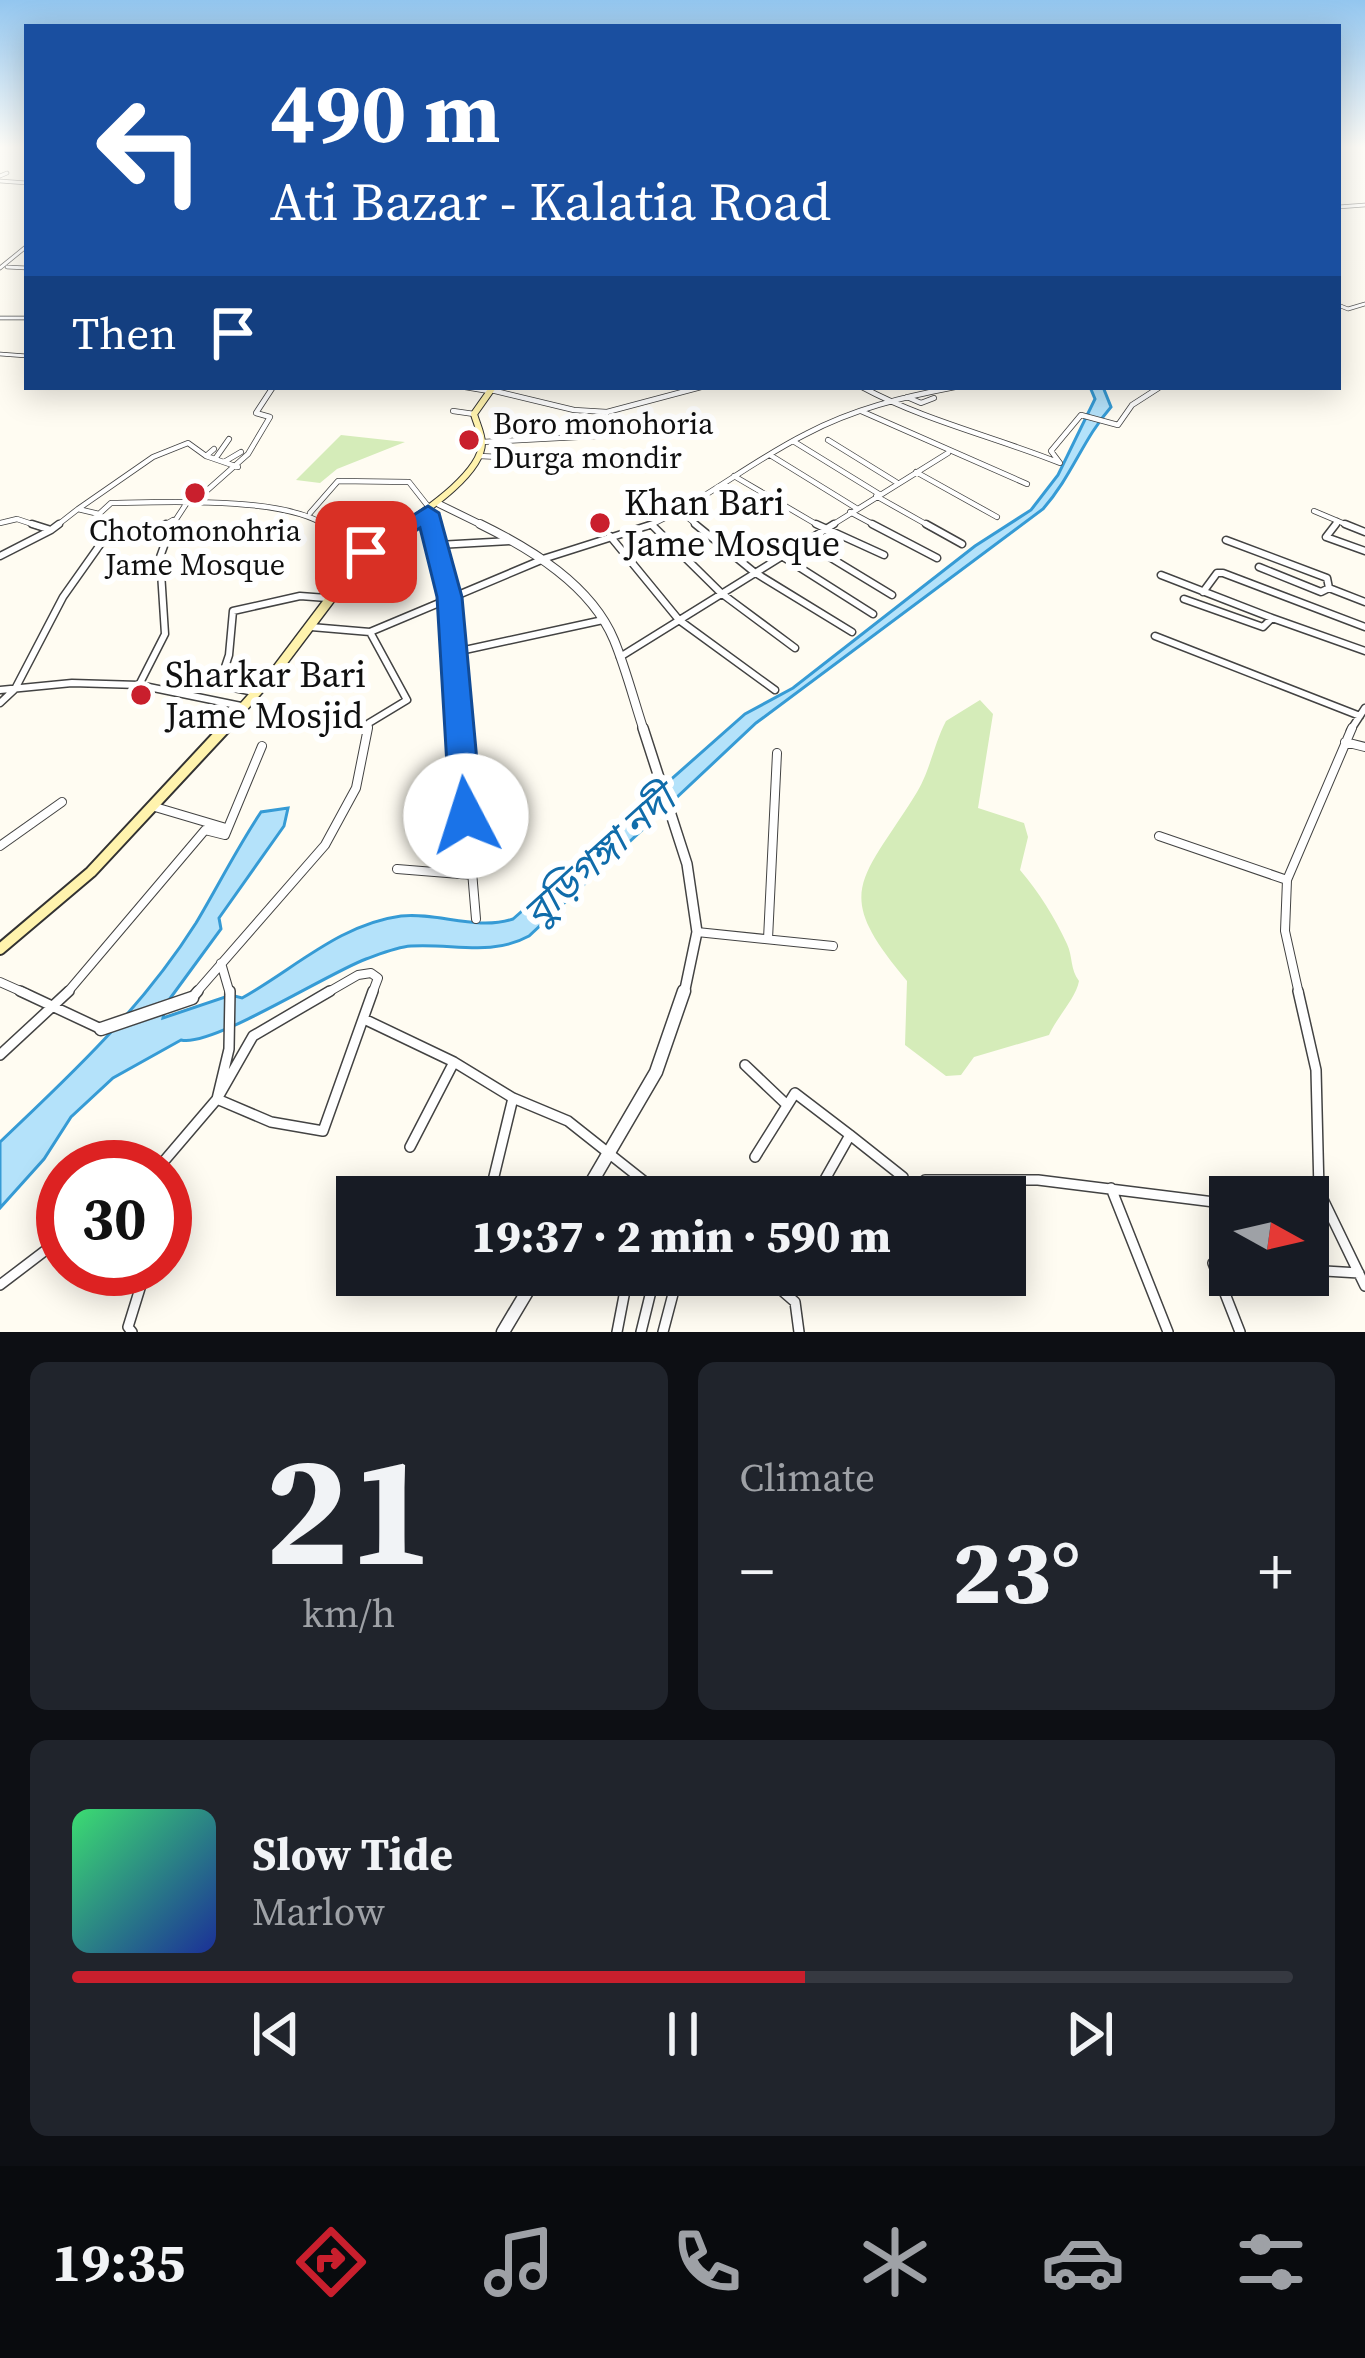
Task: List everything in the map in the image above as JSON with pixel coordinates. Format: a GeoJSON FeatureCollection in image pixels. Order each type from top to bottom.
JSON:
{"type":"FeatureCollection","features":[{"type":"Feature","properties":{"kind":"main road"},"geometry":{"type":"LineString","coordinates":[[0,949],[92,872],[155,807],[278,668],[365,553],[453,495],[479,456],[482,442],[474,414],[490,390]]}},
{"type":"Feature","properties":{"kind":"street"},"geometry":{"type":"LineString","coordinates":[[0,703],[15,689],[63,597],[110,532],[155,530],[238,467],[268,425],[269,415],[256,413],[271,390]]}},
{"type":"Feature","properties":{"kind":"street"},"geometry":{"type":"LineString","coordinates":[[496,390],[566,404],[574,410],[607,412],[690,390]]}},
{"type":"Feature","properties":{"kind":"street"},"geometry":{"type":"LineString","coordinates":[[866,390],[883,401],[968,427],[1060,464],[1051,451],[1081,415],[1118,424],[1132,405],[1155,390]]}},
{"type":"Feature","properties":{"kind":"street"},"geometry":{"type":"LineString","coordinates":[[308,626],[370,632],[546,558],[681,512],[793,441],[883,401],[941,390]]}},
{"type":"Feature","properties":{"kind":"street"},"geometry":{"type":"LineString","coordinates":[[907,397],[921,403],[934,398]]}},
{"type":"Feature","properties":{"kind":"street"},"geometry":{"type":"LineString","coordinates":[[453,411],[474,414]]}},
{"type":"Feature","properties":{"kind":"street"},"geometry":{"type":"LineString","coordinates":[[861,411],[1027,484]]}},
{"type":"Feature","properties":{"kind":"street"},"geometry":{"type":"LineString","coordinates":[[482,442],[597,436],[607,412]]}},
{"type":"Feature","properties":{"kind":"street"},"geometry":{"type":"LineString","coordinates":[[215,459],[229,439]]}},
{"type":"Feature","properties":{"kind":"street"},"geometry":{"type":"LineString","coordinates":[[828,440],[897,483]]}},
{"type":"Feature","properties":{"kind":"street"},"geometry":{"type":"LineString","coordinates":[[793,441],[962,544]]}},
{"type":"Feature","properties":{"kind":"street"},"geometry":{"type":"LineString","coordinates":[[0,556],[51,530],[86,501],[101,499],[160,449],[188,443],[206,456],[238,467]]}},
{"type":"Feature","properties":{"kind":"street"},"geometry":{"type":"LineString","coordinates":[[206,456],[214,448]]}},
{"type":"Feature","properties":{"kind":"street"},"geometry":{"type":"LineString","coordinates":[[224,462],[241,452]]}},
{"type":"Feature","properties":{"kind":"street"},"geometry":{"type":"LineString","coordinates":[[620,658],[948,453]]}},
{"type":"Feature","properties":{"kind":"street"},"geometry":{"type":"LineString","coordinates":[[770,455],[937,558]]}},
{"type":"Feature","properties":{"kind":"street"},"geometry":{"type":"LineString","coordinates":[[479,456],[500,457]]}},
{"type":"Feature","properties":{"kind":"street"},"geometry":{"type":"LineString","coordinates":[[916,472],[998,517]]}},
{"type":"Feature","properties":{"kind":"street"},"geometry":{"type":"LineString","coordinates":[[207,475],[224,478]]}},
{"type":"Feature","properties":{"kind":"street"},"geometry":{"type":"LineString","coordinates":[[734,476],[823,528],[884,555]]}},
{"type":"Feature","properties":{"kind":"street"},"geometry":{"type":"LineString","coordinates":[[310,513],[338,481],[409,482],[433,509],[515,540],[546,558],[603,620],[620,658],[687,864],[697,932],[680,1011],[656,1072],[595,1176]]}},
{"type":"Feature","properties":{"kind":"street"},"geometry":{"type":"LineString","coordinates":[[78,509],[99,514],[111,503],[191,501],[310,513],[365,553]]}},
{"type":"Feature","properties":{"kind":"street"},"geometry":{"type":"LineString","coordinates":[[433,509],[449,597],[476,919]]}},
{"type":"Feature","properties":{"kind":"street"},"geometry":{"type":"LineString","coordinates":[[681,512],[754,572],[852,632]]}},
{"type":"Feature","properties":{"kind":"street"},"geometry":{"type":"LineString","coordinates":[[1314,512],[1365,532]]}},
{"type":"Feature","properties":{"kind":"street"},"geometry":{"type":"LineString","coordinates":[[0,523],[17,519],[51,530]]}},
{"type":"Feature","properties":{"kind":"street"},"geometry":{"type":"LineString","coordinates":[[140,685],[165,634],[160,557],[173,520]]}},
{"type":"Feature","properties":{"kind":"street"},"geometry":{"type":"LineString","coordinates":[[1338,521],[1326,537],[1365,551]]}},
{"type":"Feature","properties":{"kind":"street"},"geometry":{"type":"LineString","coordinates":[[652,525],[721,593],[795,648]]}},
{"type":"Feature","properties":{"kind":"street"},"geometry":{"type":"LineString","coordinates":[[610,536],[679,620],[775,690]]}},
{"type":"Feature","properties":{"kind":"street"},"geometry":{"type":"LineString","coordinates":[[437,541],[515,540]]}},
{"type":"Feature","properties":{"kind":"street"},"geometry":{"type":"LineString","coordinates":[[1226,540],[1327,578],[1329,588]]}},
{"type":"Feature","properties":{"kind":"street"},"geometry":{"type":"LineString","coordinates":[[803,541],[892,595]]}},
{"type":"Feature","properties":{"kind":"street"},"geometry":{"type":"LineString","coordinates":[[780,555],[874,614]]}},
{"type":"Feature","properties":{"kind":"street"},"geometry":{"type":"LineString","coordinates":[[1258,567],[1321,592],[1329,588],[1365,602]]}},
{"type":"Feature","properties":{"kind":"street"},"geometry":{"type":"LineString","coordinates":[[1203,592],[1220,572],[1365,627]]}},
{"type":"Feature","properties":{"kind":"street"},"geometry":{"type":"LineString","coordinates":[[1161,574],[1365,651]]}},
{"type":"Feature","properties":{"kind":"street"},"geometry":{"type":"LineString","coordinates":[[1272,590],[1281,576]]}},
{"type":"Feature","properties":{"kind":"street"},"geometry":{"type":"LineString","coordinates":[[254,692],[219,686],[229,655],[233,611],[300,596],[327,598]]}},
{"type":"Feature","properties":{"kind":"street"},"geometry":{"type":"LineString","coordinates":[[1184,599],[1262,627],[1268,627],[1272,618]]}},
{"type":"Feature","properties":{"kind":"street"},"geometry":{"type":"LineString","coordinates":[[451,653],[603,620]]}},
{"type":"Feature","properties":{"kind":"street"},"geometry":{"type":"LineString","coordinates":[[0,982],[101,1029],[192,998],[325,845],[356,788],[369,723],[407,700],[370,632]]}},
{"type":"Feature","properties":{"kind":"street"},"geometry":{"type":"LineString","coordinates":[[1155,636],[1363,712],[1344,741],[1287,880],[1285,931],[1309,1023],[1318,1087],[1316,1177],[1365,1286]]}},
{"type":"Feature","properties":{"kind":"street"},"geometry":{"type":"LineString","coordinates":[[0,691],[72,683],[140,685],[241,706]]}},
{"type":"Feature","properties":{"kind":"street"},"geometry":{"type":"LineString","coordinates":[[1344,741],[1365,747]]}},
{"type":"Feature","properties":{"kind":"street"},"geometry":{"type":"LineString","coordinates":[[0,1055],[57,1005],[205,830],[224,835],[262,746]]}},
{"type":"Feature","properties":{"kind":"street"},"geometry":{"type":"LineString","coordinates":[[768,939],[777,752]]}},
{"type":"Feature","properties":{"kind":"street"},"geometry":{"type":"LineString","coordinates":[[0,846],[62,802]]}},
{"type":"Feature","properties":{"kind":"street"},"geometry":{"type":"LineString","coordinates":[[155,807],[228,828]]}},
{"type":"Feature","properties":{"kind":"street"},"geometry":{"type":"LineString","coordinates":[[1159,836],[1287,880]]}},
{"type":"Feature","properties":{"kind":"street"},"geometry":{"type":"LineString","coordinates":[[397,868],[472,875]]}},
{"type":"Feature","properties":{"kind":"street"},"geometry":{"type":"LineString","coordinates":[[697,932],[833,946]]}},
{"type":"Feature","properties":{"kind":"street"},"geometry":{"type":"LineString","coordinates":[[217,1099],[230,1060],[230,979],[221,963]]}},
{"type":"Feature","properties":{"kind":"street"},"geometry":{"type":"LineString","coordinates":[[182,1140],[217,1099],[253,1036],[358,975],[371,973],[378,978],[323,1131],[272,1122],[217,1099]]}},
{"type":"Feature","properties":{"kind":"street"},"geometry":{"type":"LineString","coordinates":[[364,1019],[454,1062],[513,1098],[568,1121],[633,1176]]}},
{"type":"Feature","properties":{"kind":"street"},"geometry":{"type":"LineString","coordinates":[[410,1147],[454,1062]]}},
{"type":"Feature","properties":{"kind":"street"},"geometry":{"type":"LineString","coordinates":[[745,1065],[788,1105]]}},
{"type":"Feature","properties":{"kind":"street"},"geometry":{"type":"LineString","coordinates":[[754,1157],[794,1093],[901,1176]]}},
{"type":"Feature","properties":{"kind":"street"},"geometry":{"type":"LineString","coordinates":[[494,1176],[513,1098]]}},
{"type":"Feature","properties":{"kind":"street"},"geometry":{"type":"LineString","coordinates":[[827,1176],[850,1136]]}},
{"type":"Feature","properties":{"kind":"street"},"geometry":{"type":"LineString","coordinates":[[1026,1180],[1209,1201]]}},
{"type":"Feature","properties":{"kind":"street"},"geometry":{"type":"LineString","coordinates":[[1111,1188],[1168,1332]]}},
{"type":"Feature","properties":{"kind":"street"},"geometry":{"type":"LineString","coordinates":[[0,1285],[36,1258]]}},
{"type":"Feature","properties":{"kind":"street"},"geometry":{"type":"LineString","coordinates":[[1329,1271],[1359,1273]]}},
{"type":"Feature","properties":{"kind":"street"},"geometry":{"type":"LineString","coordinates":[[132,1332],[128,1327],[138,1296]]}},
{"type":"Feature","properties":{"kind":"street"},"geometry":{"type":"LineString","coordinates":[[503,1332],[524,1296]]}},
{"type":"Feature","properties":{"kind":"street"},"geometry":{"type":"LineString","coordinates":[[617,1332],[624,1296]]}},
{"type":"Feature","properties":{"kind":"street"},"geometry":{"type":"LineString","coordinates":[[641,1332],[650,1296]]}},
{"type":"Feature","properties":{"kind":"street"},"geometry":{"type":"LineString","coordinates":[[663,1332],[673,1296]]}},
{"type":"Feature","properties":{"kind":"street"},"geometry":{"type":"LineString","coordinates":[[788,1296],[795,1302],[799,1332]]}},
{"type":"Feature","properties":{"kind":"street"},"geometry":{"type":"LineString","coordinates":[[1226,1296],[1240,1332]]}},
{"type":"Feature","properties":{"kind":"green space"},"geometry":{"type":"Polygon","coordinates":[[[341,435],[405,442],[337,469],[320,483],[296,480],[341,435]]]}},
{"type":"Feature","properties":{"kind":"green space"},"geometry":{"type":"Polygon","coordinates":[[[980,700],[993,714],[978,808],[1024,823],[1028,837],[1020,870],[1057,925],[1079,981],[1049,1035],[974,1057],[961,1075],[946,1076],[905,1045],[907,981],[869,927],[862,889],[879,850],[919,788],[946,721],[980,700]]]}},
{"type":"Feature","properties":{"kind":"water","name":"বুড়িগঙ্গা নদী"},"geometry":{"type":"Polygon","coordinates":[[[1091,390],[1104,390],[1111,407],[1043,509],[756,723],[529,936],[486,948],[394,949],[217,1033],[181,1040],[113,1078],[71,1117],[56,1140],[36,1140],[36,1168],[0,1208],[0,1142],[80,1065],[153,983],[196,923],[261,812],[288,808],[284,826],[219,918],[221,929],[166,1004],[163,1018],[231,995],[242,998],[338,938],[379,921],[415,915],[485,923],[513,919],[745,714],[793,688],[975,546],[1031,510],[1058,475],[1095,399],[1091,390]]]}},
{"type":"Feature","properties":{"kind":"place","name":"Boro monohoria Durga mondir"},"geometry":{"type":"Point","coordinates":[469,440]}},
{"type":"Feature","properties":{"kind":"place","name":"Chotomonohria Jame Mosque"},"geometry":{"type":"Point","coordinates":[195,493]}},
{"type":"Feature","properties":{"kind":"place","name":"Khan Bari Jame Mosque"},"geometry":{"type":"Point","coordinates":[600,523]}},
{"type":"Feature","properties":{"kind":"place","name":"Sharkar Bari Jame Mosjid"},"geometry":{"type":"Point","coordinates":[141,695]}},
{"type":"Feature","properties":{"kind":"route"},"geometry":{"type":"LineString","coordinates":[[366,552],[428,513],[439,542],[449,597],[466,816]]}}]}
